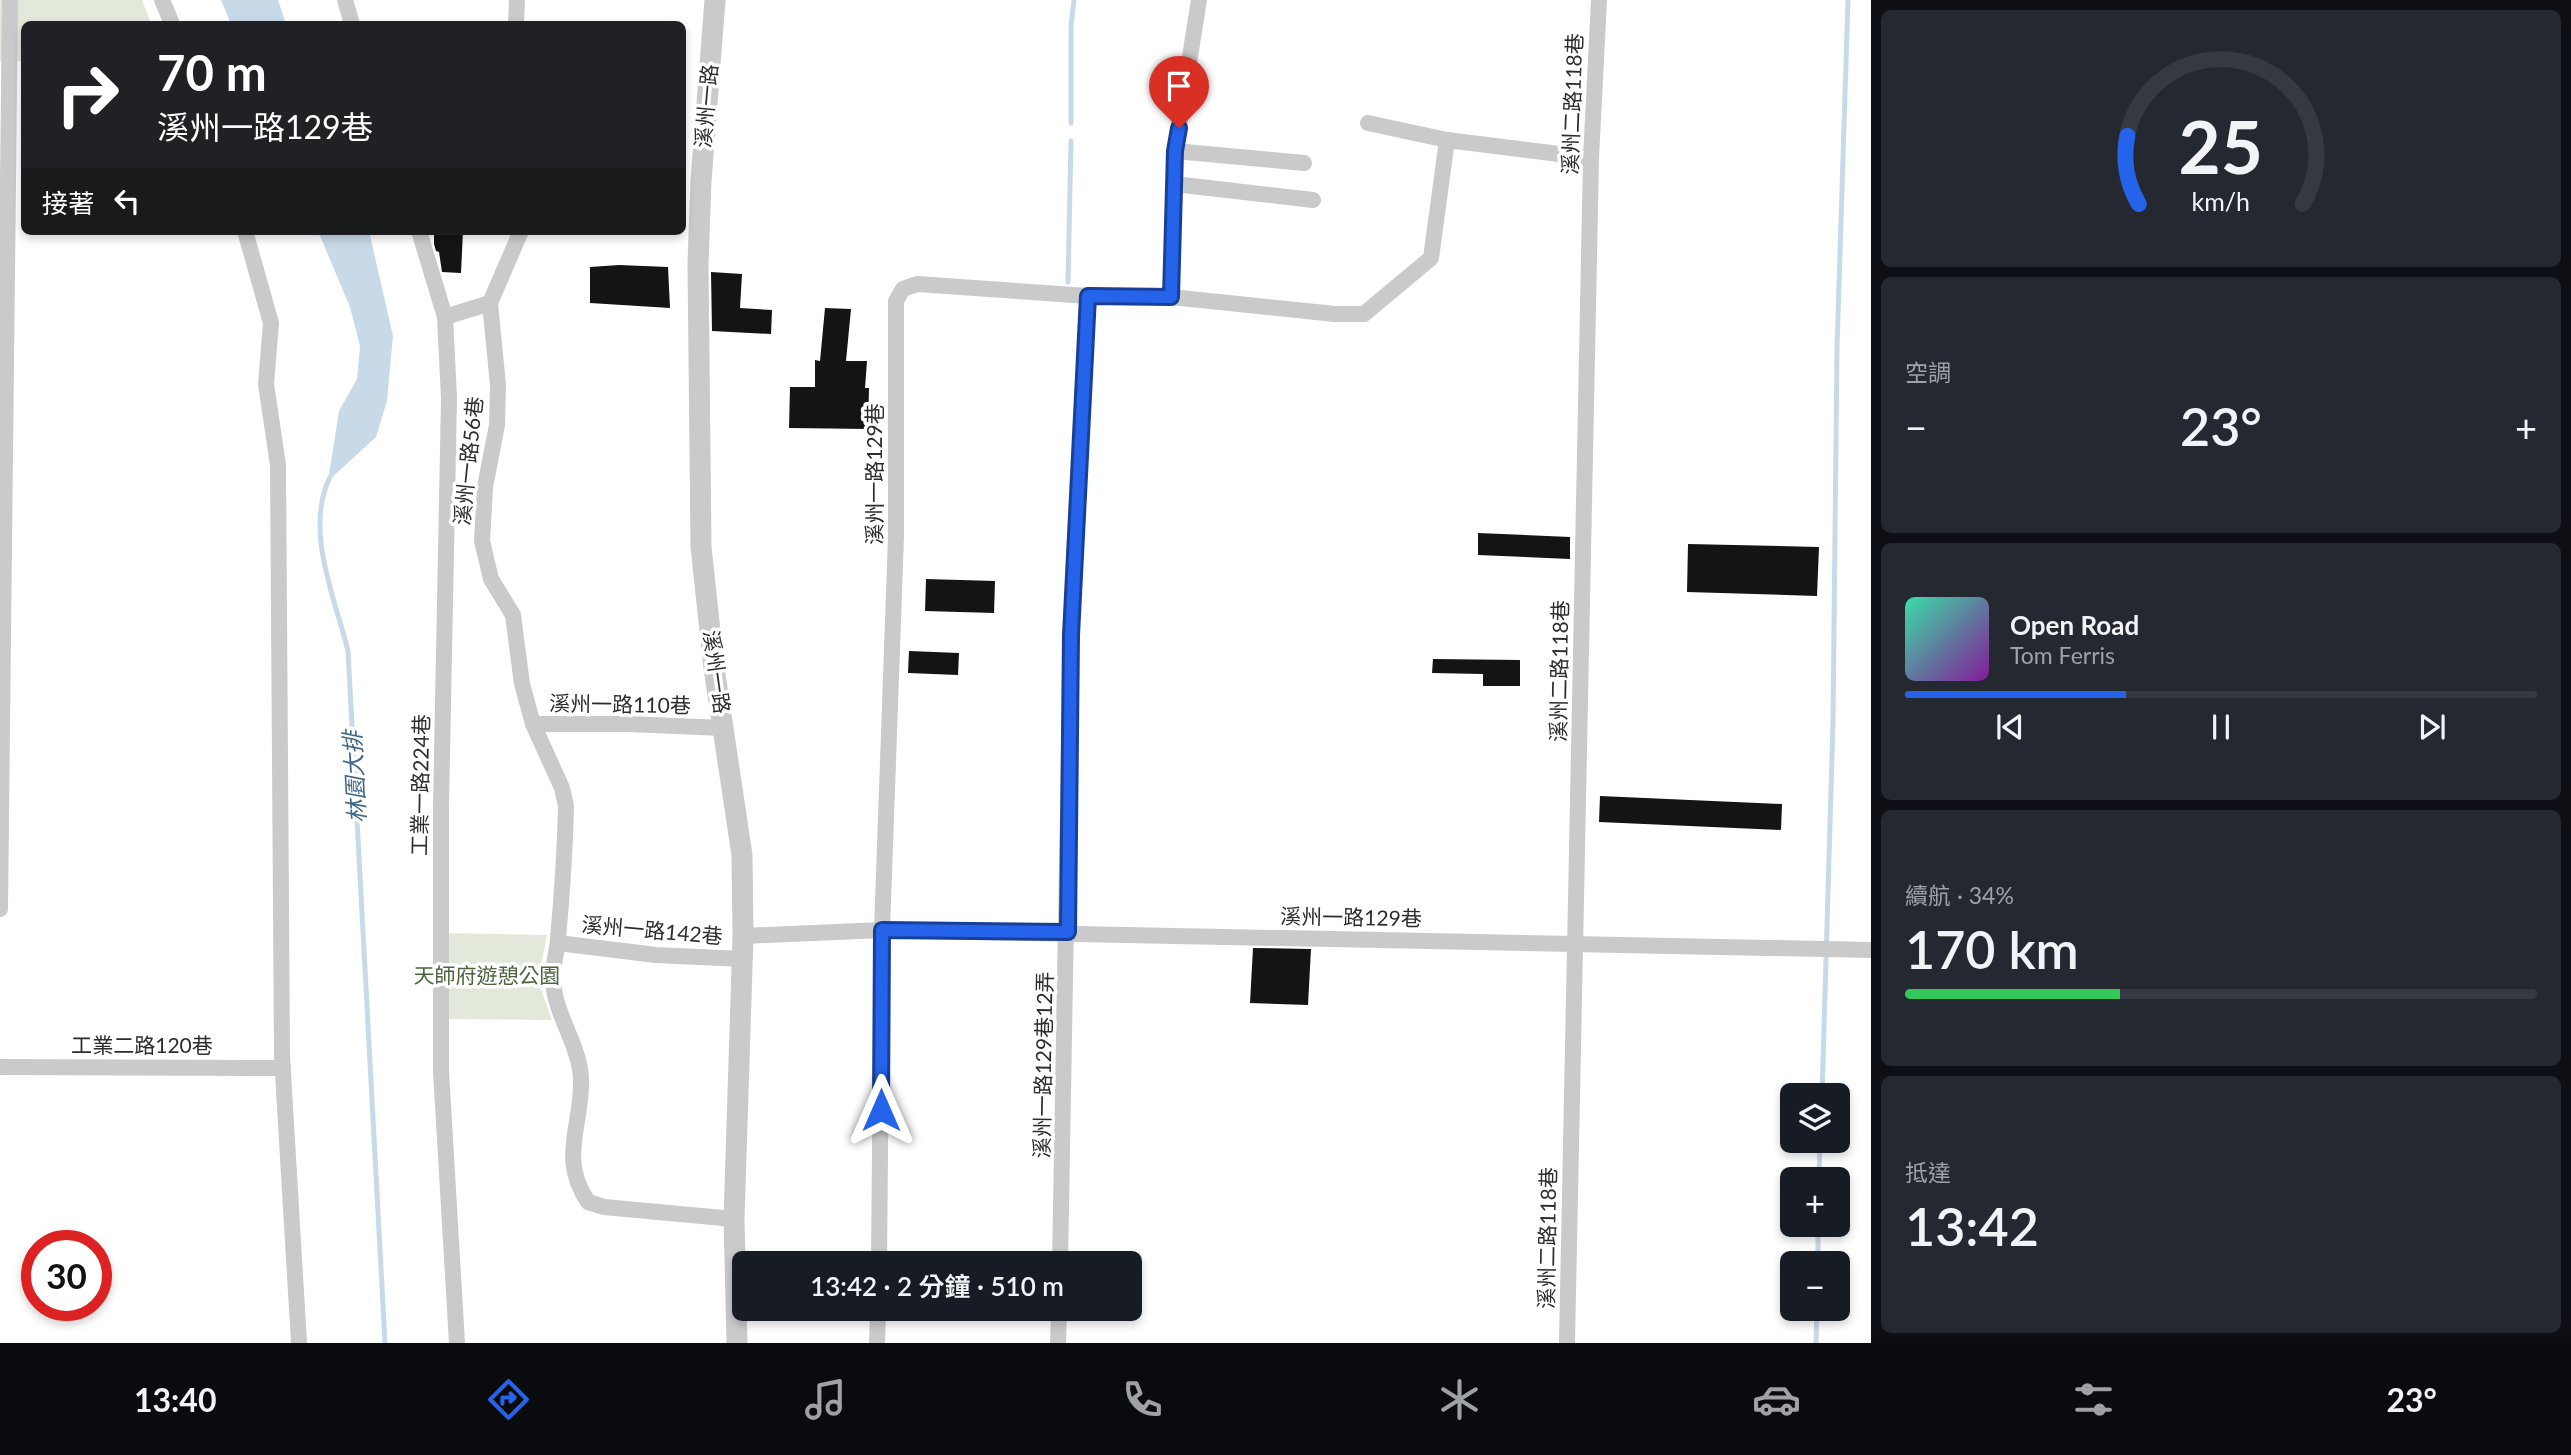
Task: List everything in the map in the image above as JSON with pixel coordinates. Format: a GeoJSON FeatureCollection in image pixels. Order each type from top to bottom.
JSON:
{"type":"FeatureCollection","features":[{"type":"Feature","properties":{"kind":"street"},"geometry":{"type":"LineString","coordinates":[[0,909],[10,0]]}},
{"type":"Feature","properties":{"kind":"street"},"geometry":{"type":"LineString","coordinates":[[162,0],[171,21]]}},
{"type":"Feature","properties":{"kind":"street"},"geometry":{"type":"LineString","coordinates":[[345,0],[351,21]]}},
{"type":"Feature","properties":{"kind":"street"},"geometry":{"type":"LineString","coordinates":[[516,21],[517,0]]}},
{"type":"Feature","properties":{"kind":"street","name":"溪州一路"},"geometry":{"type":"LineString","coordinates":[[715,0],[691,213],[701,547],[742,855],[743,936],[734,1219],[737,1343]]}},
{"type":"Feature","properties":{"kind":"street"},"geometry":{"type":"LineString","coordinates":[[1171,297],[1175,151],[1199,0]]}},
{"type":"Feature","properties":{"kind":"street","name":"溪州二路118巷"},"geometry":{"type":"LineString","coordinates":[[1567,1343],[1591,158],[1599,0]]}},
{"type":"Feature","properties":{"kind":"street"},"geometry":{"type":"LineString","coordinates":[[1368,123],[1447,141],[1591,158]]}},
{"type":"Feature","properties":{"kind":"street","name":"溪州一路129巷"},"geometry":{"type":"LineString","coordinates":[[882,930],[896,536],[896,301],[903,289],[917,285],[1088,296],[1171,297],[1335,314],[1364,314],[1430,258],[1447,141]]}},
{"type":"Feature","properties":{"kind":"street"},"geometry":{"type":"LineString","coordinates":[[1175,151],[1304,163]]}},
{"type":"Feature","properties":{"kind":"street"},"geometry":{"type":"LineString","coordinates":[[1174,184],[1313,200]]}},
{"type":"Feature","properties":{"kind":"street"},"geometry":{"type":"LineString","coordinates":[[246,235],[271,323],[266,384],[278,465],[279,896],[283,1068],[299,1343]]}},
{"type":"Feature","properties":{"kind":"street","name":"工業一路224巷"},"geometry":{"type":"LineString","coordinates":[[420,235],[445,317],[449,398],[441,806],[441,1071],[457,1343]]}},
{"type":"Feature","properties":{"kind":"street"},"geometry":{"type":"LineString","coordinates":[[445,317],[490,303],[519,235]]}},
{"type":"Feature","properties":{"kind":"street","name":"溪州一路129巷12弄"},"geometry":{"type":"LineString","coordinates":[[1060,1251],[1068,932],[1071,635],[1088,296]]}},
{"type":"Feature","properties":{"kind":"street","name":"溪州一路56巷"},"geometry":{"type":"LineString","coordinates":[[490,303],[496,360],[497,425],[485,487],[482,541],[491,579],[513,615],[522,684],[533,724]]}},
{"type":"Feature","properties":{"kind":"street","name":"溪州一路110巷"},"geometry":{"type":"LineString","coordinates":[[723,728],[533,724],[562,788],[566,806],[558,943],[552,981],[557,1003],[575,1050],[581,1079],[572,1144],[573,1169],[579,1189],[588,1202],[604,1207],[734,1219]]}},
{"type":"Feature","properties":{"kind":"street"},"geometry":{"type":"LineString","coordinates":[[879,1251],[882,930]]}},
{"type":"Feature","properties":{"kind":"street","name":"溪州一路129巷"},"geometry":{"type":"LineString","coordinates":[[743,936],[882,930],[1068,932],[1871,950]]}},
{"type":"Feature","properties":{"kind":"street","name":"溪州一路142巷"},"geometry":{"type":"LineString","coordinates":[[558,943],[656,955],[742,959]]}},
{"type":"Feature","properties":{"kind":"street","name":"工業二路120巷"},"geometry":{"type":"LineString","coordinates":[[0,1067],[283,1068]]}},
{"type":"Feature","properties":{"kind":"street"},"geometry":{"type":"LineString","coordinates":[[877,1343],[878,1321]]}},
{"type":"Feature","properties":{"kind":"street"},"geometry":{"type":"LineString","coordinates":[[1058,1343],[1059,1321]]}},
{"type":"Feature","properties":{"kind":"green space"},"geometry":{"type":"Polygon","coordinates":[[[0,0],[142,0],[150,21],[21,21],[21,61],[0,61],[0,0]]]}},
{"type":"Feature","properties":{"kind":"green space","name":"天師府遊憩公園"},"geometry":{"type":"Polygon","coordinates":[[[443,933],[547,935],[538,981],[552,1020],[444,1019],[443,933]]]}},
{"type":"Feature","properties":{"kind":"water"},"geometry":{"type":"Polygon","coordinates":[[[221,0],[278,0],[285,21],[230,21],[221,0]]]}},
{"type":"Feature","properties":{"kind":"water"},"geometry":{"type":"Polygon","coordinates":[[[320,235],[370,235],[393,336],[387,401],[376,437],[328,481],[339,411],[357,379],[360,346],[350,307],[320,235]]]}},
{"type":"Feature","properties":{"kind":"building"},"geometry":{"type":"Polygon","coordinates":[[[434,235],[463,235],[461,273],[442,272],[439,252],[434,244],[434,235]]]}},
{"type":"Feature","properties":{"kind":"building"},"geometry":{"type":"Polygon","coordinates":[[[590,267],[668,267],[670,308],[590,303],[590,267]]]}},
{"type":"Feature","properties":{"kind":"building"},"geometry":{"type":"Polygon","coordinates":[[[711,272],[742,274],[740,308],[772,310],[771,334],[712,331],[711,272]]]}},
{"type":"Feature","properties":{"kind":"building"},"geometry":{"type":"Polygon","coordinates":[[[825,308],[851,309],[846,361],[867,361],[865,388],[869,388],[868,429],[789,428],[790,387],[815,387],[815,360],[820,361],[825,308]]]}},
{"type":"Feature","properties":{"kind":"building"},"geometry":{"type":"Polygon","coordinates":[[[1478,533],[1570,537],[1570,559],[1478,555],[1478,533]]]}},
{"type":"Feature","properties":{"kind":"building"},"geometry":{"type":"Polygon","coordinates":[[[1688,544],[1819,547],[1817,596],[1687,592],[1688,544]]]}},
{"type":"Feature","properties":{"kind":"building"},"geometry":{"type":"Polygon","coordinates":[[[926,579],[995,581],[994,613],[925,611],[926,579]]]}},
{"type":"Feature","properties":{"kind":"building"},"geometry":{"type":"Polygon","coordinates":[[[909,651],[959,653],[958,675],[908,673],[909,651]]]}},
{"type":"Feature","properties":{"kind":"building"},"geometry":{"type":"Polygon","coordinates":[[[1433,659],[1520,660],[1520,686],[1483,686],[1483,674],[1432,673],[1433,659]]]}},
{"type":"Feature","properties":{"kind":"building"},"geometry":{"type":"Polygon","coordinates":[[[1600,796],[1782,804],[1781,830],[1599,822],[1600,796]]]}},
{"type":"Feature","properties":{"kind":"building"},"geometry":{"type":"Polygon","coordinates":[[[1253,948],[1311,949],[1308,1005],[1250,1003],[1253,948]]]}},
{"type":"Feature","properties":{"kind":"waterway"},"geometry":{"type":"LineString","coordinates":[[1071,123],[1071,26],[1074,0]]}},
{"type":"Feature","properties":{"kind":"waterway"},"geometry":{"type":"LineString","coordinates":[[1822,1083],[1833,722],[1837,348],[1848,0]]}},
{"type":"Feature","properties":{"kind":"waterway"},"geometry":{"type":"LineString","coordinates":[[1068,282],[1071,141]]}},
{"type":"Feature","properties":{"kind":"waterway","name":"林園大排"},"geometry":{"type":"LineString","coordinates":[[330,477],[320,519],[321,541],[324,564],[348,651],[385,1343]]}},
{"type":"Feature","properties":{"kind":"waterway"},"geometry":{"type":"LineString","coordinates":[[1819,1167],[1820,1153]]}},
{"type":"Feature","properties":{"kind":"waterway"},"geometry":{"type":"LineString","coordinates":[[1818,1237],[1818,1251]]}},
{"type":"Feature","properties":{"kind":"waterway"},"geometry":{"type":"LineString","coordinates":[[1816,1343],[1817,1321]]}},
{"type":"Feature","properties":{"kind":"route"},"geometry":{"type":"LineString","coordinates":[[881,1110],[882,930],[1068,932],[1071,635],[1088,296],[1171,297],[1175,151],[1179,128]]}}]}
